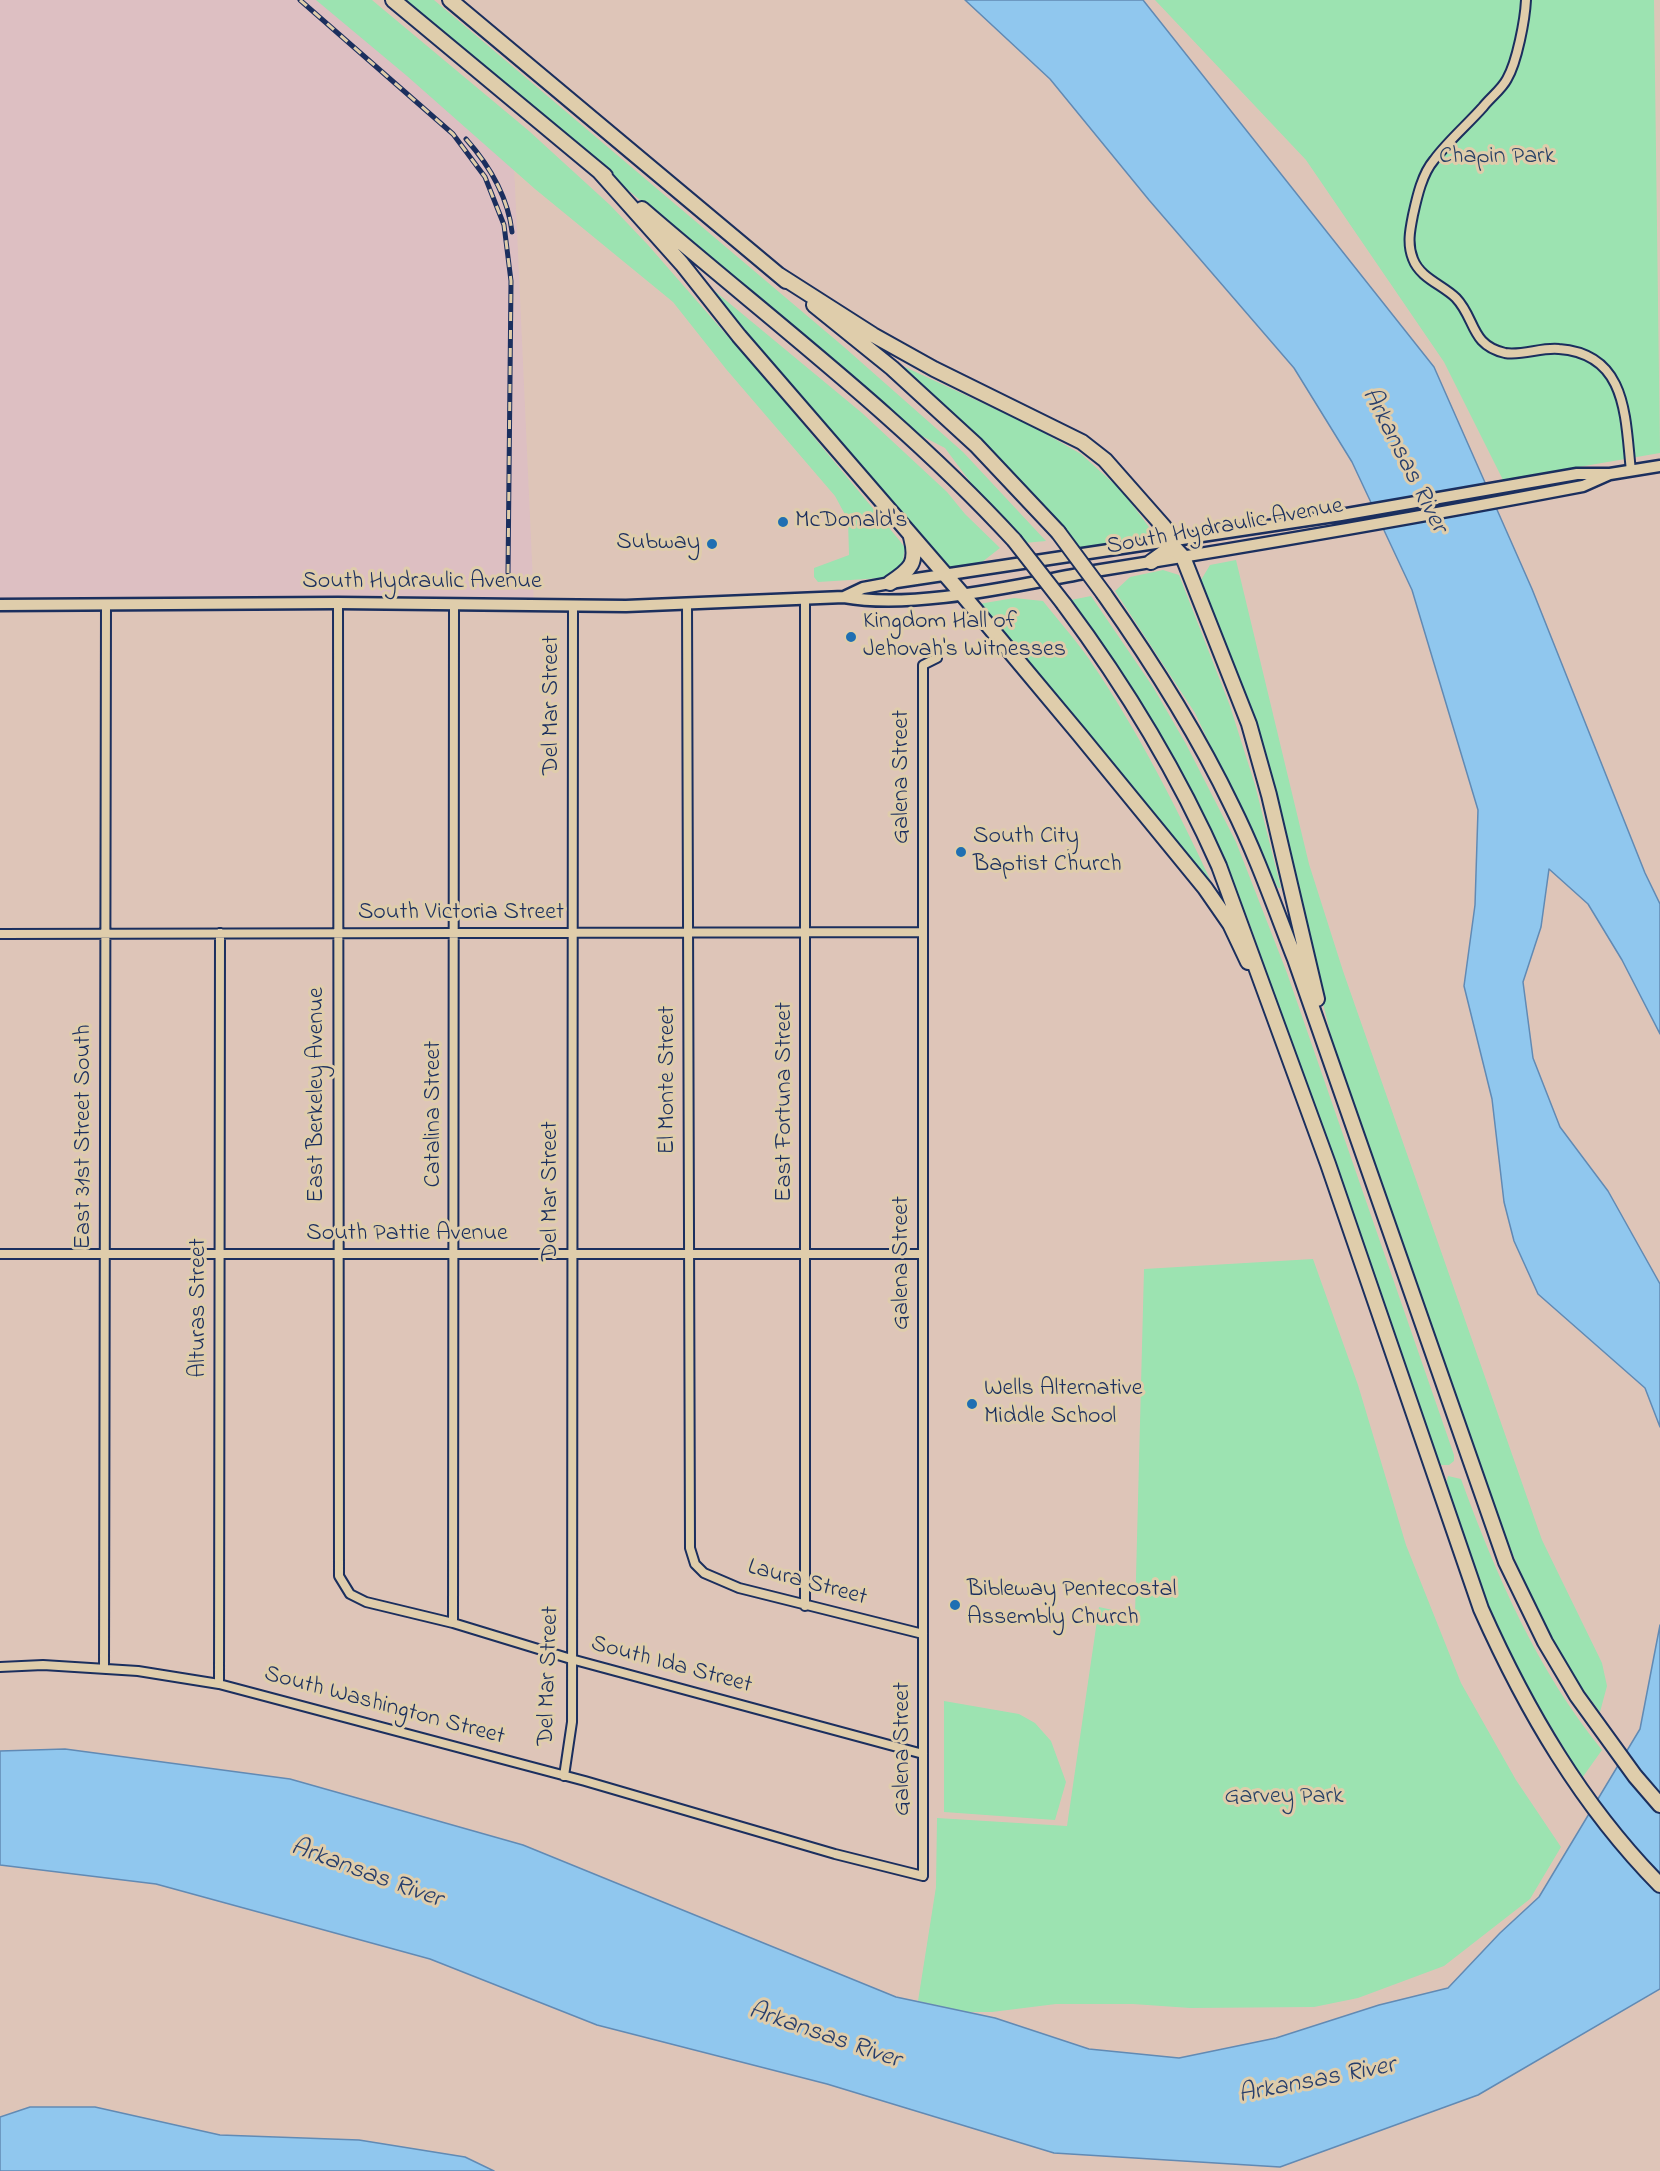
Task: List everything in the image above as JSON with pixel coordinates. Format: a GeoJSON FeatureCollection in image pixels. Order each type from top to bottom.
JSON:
{"type":"FeatureCollection","features":[{"type":"Feature","properties":{"kind":"highway"},"geometry":{"type":"LineString","coordinates":[[393,0],[599,171],[717,274],[830,365],[934,457],[1014,540],[1114,672],[1158,743],[1200,823],[1239,914],[1481,1609],[1500,1651],[1558,1756],[1609,1828],[1660,1885]]}},
{"type":"Feature","properties":{"kind":"highway"},"geometry":{"type":"LineString","coordinates":[[450,0],[892,369],[976,445],[1058,532],[1153,664],[1233,807],[1287,939],[1506,1562],[1545,1642],[1593,1721],[1660,1805]]}},
{"type":"Feature","properties":{"kind":"highway"},"geometry":{"type":"LineString","coordinates":[[599,171],[947,576],[1205,888],[1230,924],[1289,1053]]}},
{"type":"Feature","properties":{"kind":"highway"},"geometry":{"type":"LineString","coordinates":[[779,274],[873,335],[934,369],[1082,441],[1106,460],[1164,527],[1169,542],[1183,557],[1249,724],[1269,795],[1333,1072]]}},
{"type":"Feature","properties":{"kind":"highway"},"geometry":{"type":"LineString","coordinates":[[890,583],[907,572],[913,563],[915,552],[911,535]]}},
{"type":"Feature","properties":{"kind":"highway"},"geometry":{"type":"LineString","coordinates":[[1151,562],[1166,552],[1169,542]]}},
{"type":"Feature","properties":{"kind":"street"},"geometry":{"type":"LineString","coordinates":[[1526,0],[1525,20],[1507,79],[1432,161],[1418,193],[1408,238],[1413,261],[1429,280],[1454,297],[1466,310],[1474,334],[1493,349],[1508,353],[1557,348],[1580,352],[1599,363],[1612,375],[1623,405],[1631,471]]}},
{"type":"Feature","properties":{"kind":"street","name":"South Hydraulic Avenue"},"geometry":{"type":"LineString","coordinates":[[844,597],[863,588],[890,583],[1341,515],[1524,482],[1577,474],[1610,474],[1660,466]]}},
{"type":"Feature","properties":{"kind":"street","name":"South Hydraulic Avenue"},"geometry":{"type":"LineString","coordinates":[[0,605],[338,603],[573,606],[844,597],[866,601],[962,594],[1531,496],[1583,486],[1610,474]]}},
{"type":"Feature","properties":{"kind":"street","name":"East Fortuna Street"},"geometry":{"type":"LineString","coordinates":[[805,598],[806,1606]]}},
{"type":"Feature","properties":{"kind":"street","name":"East Berkeley Avenue"},"geometry":{"type":"LineString","coordinates":[[338,603],[338,1568],[345,1586]]}},
{"type":"Feature","properties":{"kind":"street","name":"Catalina Street"},"geometry":{"type":"LineString","coordinates":[[453,1623],[454,604]]}},
{"type":"Feature","properties":{"kind":"street","name":"El Monte Street"},"geometry":{"type":"LineString","coordinates":[[687,604],[688,1254],[692,1555]]}},
{"type":"Feature","properties":{"kind":"street","name":"East 31st Street South"},"geometry":{"type":"LineString","coordinates":[[104,1669],[106,605]]}},
{"type":"Feature","properties":{"kind":"street","name":"Del Mar Street"},"geometry":{"type":"LineString","coordinates":[[564,1776],[571,1733],[572,1659],[573,606]]}},
{"type":"Feature","properties":{"kind":"street","name":"Galena Street"},"geometry":{"type":"LineString","coordinates":[[923,1876],[921,932],[923,665],[937,658]]}},
{"type":"Feature","properties":{"kind":"street","name":"South Victoria Street"},"geometry":{"type":"LineString","coordinates":[[0,934],[921,932]]}},
{"type":"Feature","properties":{"kind":"street","name":"Alturas Street"},"geometry":{"type":"LineString","coordinates":[[219,1684],[220,933]]}},
{"type":"Feature","properties":{"kind":"street","name":"South Pattie Avenue"},"geometry":{"type":"LineString","coordinates":[[0,1254],[923,1254]]}},
{"type":"Feature","properties":{"kind":"street","name":"Laura Street"},"geometry":{"type":"LineString","coordinates":[[692,1555],[699,1568],[710,1576],[740,1588],[923,1634]]}},
{"type":"Feature","properties":{"kind":"street","name":"South Ida Street"},"geometry":{"type":"LineString","coordinates":[[345,1586],[350,1594],[366,1602],[453,1623],[572,1659],[923,1754]]}},
{"type":"Feature","properties":{"kind":"street","name":"South Washington Street"},"geometry":{"type":"LineString","coordinates":[[0,1667],[43,1665],[138,1671],[219,1684],[564,1776],[835,1854],[923,1876]]}},
{"type":"Feature","properties":{"kind":"shaded area"},"geometry":{"type":"Polygon","coordinates":[[[0,0],[331,0],[514,165],[534,605],[0,605],[0,0]]]}},
{"type":"Feature","properties":{"kind":"green space"},"geometry":{"type":"Polygon","coordinates":[[[316,0],[372,0],[529,131],[610,205],[648,245],[778,394],[900,541],[905,548],[902,566],[882,578],[818,582],[814,577],[814,568],[849,555],[848,520],[835,496],[726,369],[673,302],[535,189],[407,76],[316,0]]]}},
{"type":"Feature","properties":{"kind":"green space"},"geometry":{"type":"Polygon","coordinates":[[[403,0],[434,0],[844,347],[963,452],[1046,541],[1024,543],[974,487],[945,448],[916,433],[403,0]]]}},
{"type":"Feature","properties":{"kind":"green space","name":"Chapin Park"},"geometry":{"type":"Polygon","coordinates":[[[1155,0],[1654,0],[1660,453],[1503,480],[1444,362],[1306,160],[1155,0]]]}},
{"type":"Feature","properties":{"kind":"green space"},"geometry":{"type":"Polygon","coordinates":[[[705,283],[862,413],[947,492],[965,514],[1000,548],[977,566],[950,571],[733,319],[705,283]]]}},
{"type":"Feature","properties":{"kind":"green space"},"geometry":{"type":"Polygon","coordinates":[[[892,361],[1032,426],[1081,454],[1122,491],[1155,535],[1083,551],[990,453],[892,361]]]}},
{"type":"Feature","properties":{"kind":"green space"},"geometry":{"type":"Polygon","coordinates":[[[1236,560],[1309,864],[1343,971],[1542,1540],[1602,1663],[1607,1686],[1600,1712],[1574,1677],[1551,1636],[1533,1601],[1499,1522],[1333,1044],[1250,708],[1201,580],[1210,565],[1236,560]]]}},
{"type":"Feature","properties":{"kind":"green space"},"geometry":{"type":"Polygon","coordinates":[[[1163,570],[1179,575],[1230,706],[1255,785],[1281,888],[1278,888],[1195,713],[1115,591],[1130,577],[1163,570]]]}},
{"type":"Feature","properties":{"kind":"green space"},"geometry":{"type":"Polygon","coordinates":[[[1091,596],[1153,687],[1186,744],[1236,842],[1287,973],[1454,1455],[1454,1461],[1449,1465],[1441,1465],[1436,1456],[1248,919],[1192,794],[1138,699],[1071,600],[1091,596]]]}},
{"type":"Feature","properties":{"kind":"green space"},"geometry":{"type":"Polygon","coordinates":[[[1014,598],[1043,601],[1089,659],[1125,715],[1157,772],[1215,890],[1211,892],[979,604],[1014,598]]]}},
{"type":"Feature","properties":{"kind":"green space","name":"Garvey Park"},"geometry":{"type":"Polygon","coordinates":[[[1313,1259],[1358,1385],[1406,1545],[1461,1683],[1516,1780],[1561,1847],[1530,1899],[1444,1966],[1358,1998],[1314,2007],[1190,2008],[1133,2004],[1056,2004],[992,2012],[967,2012],[918,2001],[936,1887],[937,1818],[1067,1826],[1099,1607],[1135,1615],[1144,1269],[1313,1259]]]}},
{"type":"Feature","properties":{"kind":"green space"},"geometry":{"type":"Polygon","coordinates":[[[1448,1476],[1461,1479],[1489,1551],[1520,1620],[1557,1687],[1602,1750],[1582,1778],[1516,1668],[1493,1621],[1445,1487],[1448,1476]]]}},
{"type":"Feature","properties":{"kind":"green space"},"geometry":{"type":"Polygon","coordinates":[[[944,1701],[1019,1714],[1035,1723],[1051,1741],[1066,1782],[1055,1820],[944,1812],[944,1701]]]}},
{"type":"Feature","properties":{"kind":"water","name":"Arkansas River"},"geometry":{"type":"Polygon","coordinates":[[[965,0],[1143,0],[1434,367],[1532,589],[1645,873],[1660,904],[1660,1034],[1622,960],[1588,904],[1549,869],[1541,927],[1523,982],[1533,1058],[1560,1127],[1608,1191],[1660,1284],[1660,1427],[1645,1388],[1538,1294],[1514,1241],[1504,1202],[1492,1099],[1464,986],[1475,905],[1478,810],[1412,590],[1352,462],[1294,368],[1149,200],[1050,79],[965,0]]]}},
{"type":"Feature","properties":{"kind":"water","name":"Arkansas River"},"geometry":{"type":"Polygon","coordinates":[[[1660,1625],[1660,1989],[1478,2095],[1280,2167],[1054,2153],[827,2084],[597,2025],[430,1959],[156,1884],[0,1865],[0,1751],[65,1749],[290,1779],[523,1845],[896,1997],[995,2018],[1089,2049],[1179,2058],[1276,2038],[1379,2005],[1448,1988],[1500,1933],[1539,1897],[1640,1729],[1660,1625]]]}},
{"type":"Feature","properties":{"kind":"water"},"geometry":{"type":"Polygon","coordinates":[[[30,2107],[95,2107],[220,2135],[359,2140],[465,2157],[494,2171],[0,2171],[0,2117],[30,2107]]]}},
{"type":"Feature","properties":{"kind":"railway"},"geometry":{"type":"LineString","coordinates":[[300,0],[453,134],[485,177],[504,225],[511,281],[508,573]]}},
{"type":"Feature","properties":{"kind":"railway"},"geometry":{"type":"LineString","coordinates":[[466,139],[482,160],[502,194],[512,232]]}},
{"type":"Feature","properties":{"kind":"place","name":"McDonald's"},"geometry":{"type":"Point","coordinates":[783,522]}},
{"type":"Feature","properties":{"kind":"place","name":"Subway"},"geometry":{"type":"Point","coordinates":[712,544]}},
{"type":"Feature","properties":{"kind":"place","name":"Kingdom Hall of Jehovah's Witnesses"},"geometry":{"type":"Point","coordinates":[851,637]}},
{"type":"Feature","properties":{"kind":"place","name":"South City Baptist Church"},"geometry":{"type":"Point","coordinates":[961,852]}},
{"type":"Feature","properties":{"kind":"place","name":"Wells Alternative Middle School"},"geometry":{"type":"Point","coordinates":[972,1404]}},
{"type":"Feature","properties":{"kind":"place","name":"Bibleway Pentecostal Assembly Church"},"geometry":{"type":"Point","coordinates":[955,1605]}}]}
